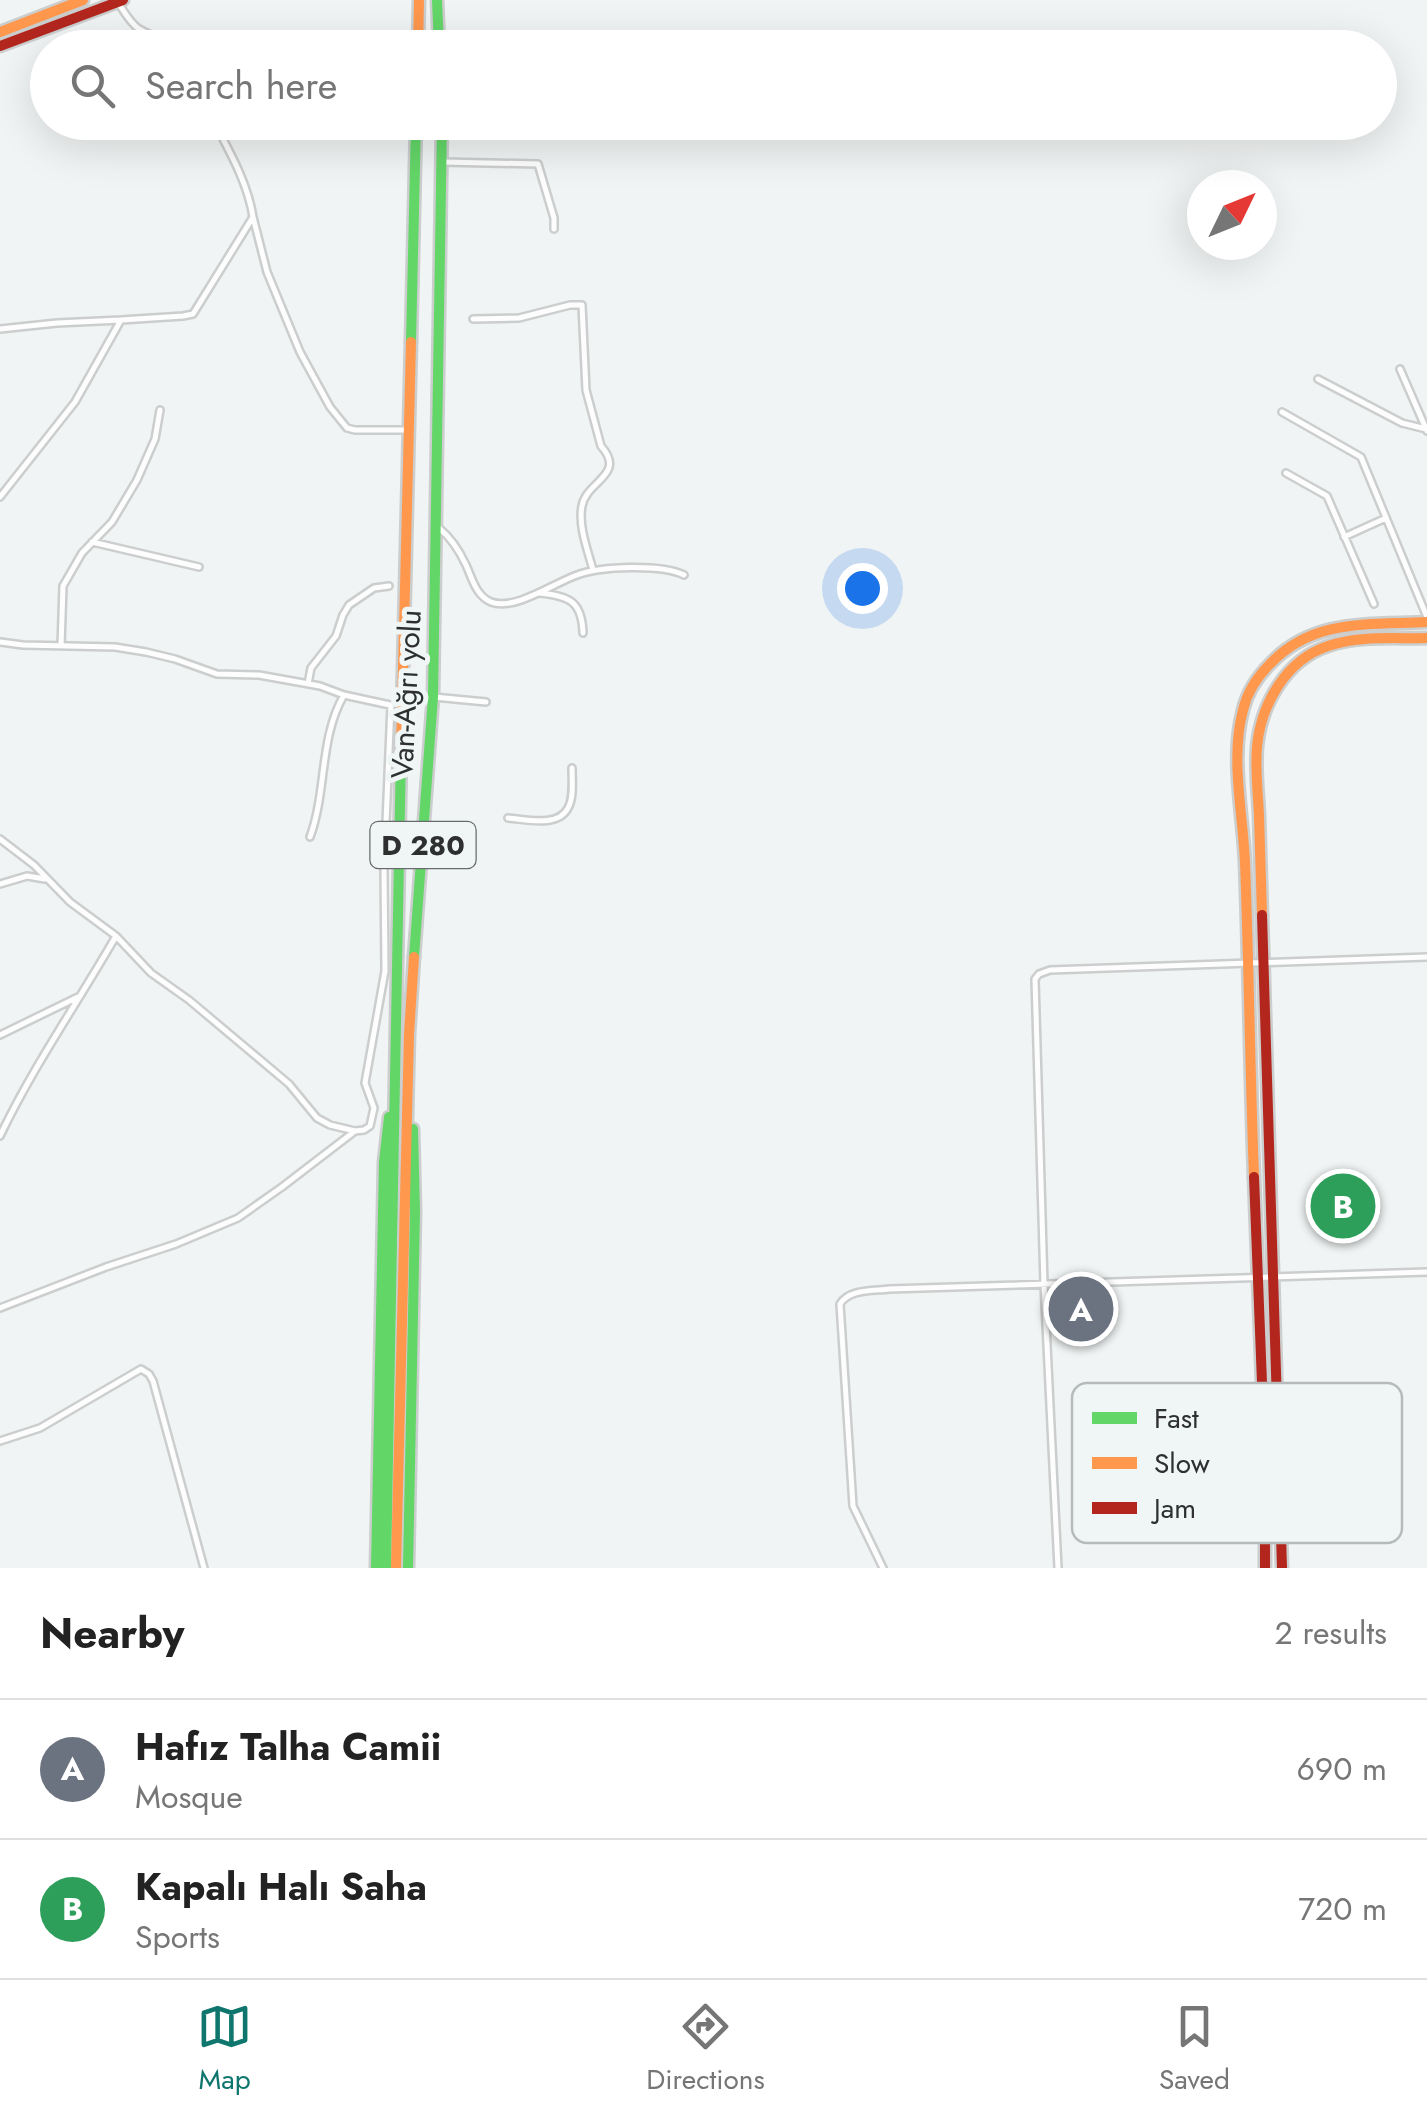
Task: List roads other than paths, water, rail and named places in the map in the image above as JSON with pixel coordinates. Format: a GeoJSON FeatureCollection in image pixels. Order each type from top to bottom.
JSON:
{"type":"FeatureCollection","features":[{"type":"Feature","properties":{"kind":"main road"},"geometry":{"type":"LineString","coordinates":[[0,32],[83,0]]}},
{"type":"Feature","properties":{"kind":"main road"},"geometry":{"type":"LineString","coordinates":[[418,30],[419,0]]}},
{"type":"Feature","properties":{"kind":"main road"},"geometry":{"type":"LineString","coordinates":[[437,0],[438,30]]}},
{"type":"Feature","properties":{"kind":"main road"},"geometry":{"type":"LineString","coordinates":[[42,30],[119,1]]}},
{"type":"Feature","properties":{"kind":"main road"},"geometry":{"type":"LineString","coordinates":[[0,46],[30,35]]}},
{"type":"Feature","properties":{"kind":"main road","name":"D 280"},"geometry":{"type":"LineString","coordinates":[[386,1568],[396,1086],[396,705],[415,140]]}},
{"type":"Feature","properties":{"kind":"main road","name":"Van-Ağrı yolu"},"geometry":{"type":"LineString","coordinates":[[396,1568],[410,1034],[433,697],[442,140]]}},
{"type":"Feature","properties":{"kind":"main road"},"geometry":{"type":"LineString","coordinates":[[1260,1383],[1240,722],[1248,694],[1279,654],[1297,641],[1342,626],[1427,620]]}},
{"type":"Feature","properties":{"kind":"main road"},"geometry":{"type":"LineString","coordinates":[[1276,1383],[1258,748],[1261,721],[1270,696],[1286,674],[1323,648],[1346,642],[1427,638]]}},
{"type":"Feature","properties":{"kind":"main road"},"geometry":{"type":"LineString","coordinates":[[376,1568],[384,1162],[396,1086]]}},
{"type":"Feature","properties":{"kind":"main road"},"geometry":{"type":"LineString","coordinates":[[408,1568],[415,1173],[409,1087]]}},
{"type":"Feature","properties":{"kind":"main road"},"geometry":{"type":"LineString","coordinates":[[1264,1568],[1265,1543]]}},
{"type":"Feature","properties":{"kind":"main road"},"geometry":{"type":"LineString","coordinates":[[1281,1543],[1282,1568]]}},
{"type":"Feature","properties":{"kind":"street"},"geometry":{"type":"LineString","coordinates":[[119,1],[128,20],[142,30]]}},
{"type":"Feature","properties":{"kind":"street"},"geometry":{"type":"LineString","coordinates":[[223,140],[251,202],[267,272],[300,352],[330,407],[347,428],[407,430]]}},
{"type":"Feature","properties":{"kind":"street"},"geometry":{"type":"LineString","coordinates":[[443,162],[538,164],[554,229]]}},
{"type":"Feature","properties":{"kind":"street"},"geometry":{"type":"LineString","coordinates":[[0,330],[194,314],[253,217]]}},
{"type":"Feature","properties":{"kind":"street"},"geometry":{"type":"LineString","coordinates":[[473,320],[519,318],[582,305],[586,390],[601,446],[610,462],[609,470],[590,490],[580,511],[593,570]]}},
{"type":"Feature","properties":{"kind":"street"},"geometry":{"type":"LineString","coordinates":[[0,497],[75,402],[121,320]]}},
{"type":"Feature","properties":{"kind":"street"},"geometry":{"type":"LineString","coordinates":[[1400,369],[1426,430]]}},
{"type":"Feature","properties":{"kind":"street"},"geometry":{"type":"LineString","coordinates":[[1318,378],[1402,423],[1426,430]]}},
{"type":"Feature","properties":{"kind":"street"},"geometry":{"type":"LineString","coordinates":[[62,646],[63,586],[82,553],[112,522],[137,480],[154,439],[160,410]]}},
{"type":"Feature","properties":{"kind":"street"},"geometry":{"type":"LineString","coordinates":[[1282,412],[1361,457],[1427,620]]}},
{"type":"Feature","properties":{"kind":"street"},"geometry":{"type":"LineString","coordinates":[[1286,473],[1327,496],[1374,604]]}},
{"type":"Feature","properties":{"kind":"street"},"geometry":{"type":"LineString","coordinates":[[1344,537],[1386,518]]}},
{"type":"Feature","properties":{"kind":"street"},"geometry":{"type":"LineString","coordinates":[[436,527],[448,537],[465,562],[471,580],[488,600],[506,604],[593,570],[667,570],[684,575]]}},
{"type":"Feature","properties":{"kind":"street"},"geometry":{"type":"LineString","coordinates":[[92,542],[200,567]]}},
{"type":"Feature","properties":{"kind":"street"},"geometry":{"type":"LineString","coordinates":[[308,685],[312,668],[336,636],[348,605],[374,588],[389,586]]}},
{"type":"Feature","properties":{"kind":"street"},"geometry":{"type":"LineString","coordinates":[[537,593],[555,595],[578,607],[582,633]]}},
{"type":"Feature","properties":{"kind":"street"},"geometry":{"type":"LineString","coordinates":[[0,642],[115,647],[175,659],[217,674],[260,674],[396,705],[384,869],[385,971],[365,1083],[374,1108],[370,1126],[355,1131],[316,1118],[289,1084],[189,1000],[151,974],[116,936],[70,902],[34,864],[0,840]]}},
{"type":"Feature","properties":{"kind":"street"},"geometry":{"type":"LineString","coordinates":[[310,837],[316,822],[328,734],[344,694]]}},
{"type":"Feature","properties":{"kind":"street"},"geometry":{"type":"LineString","coordinates":[[433,697],[486,702]]}},
{"type":"Feature","properties":{"kind":"street"},"geometry":{"type":"LineString","coordinates":[[508,818],[544,821],[564,814],[570,803],[572,768]]}},
{"type":"Feature","properties":{"kind":"street"},"geometry":{"type":"LineString","coordinates":[[0,884],[27,876],[48,880]]}},
{"type":"Feature","properties":{"kind":"street"},"geometry":{"type":"LineString","coordinates":[[0,1136],[38,1062],[116,936]]}},
{"type":"Feature","properties":{"kind":"street"},"geometry":{"type":"LineString","coordinates":[[1058,1568],[1035,979],[1050,970],[1427,957]]}},
{"type":"Feature","properties":{"kind":"street"},"geometry":{"type":"LineString","coordinates":[[0,1035],[80,996]]}},
{"type":"Feature","properties":{"kind":"street"},"geometry":{"type":"LineString","coordinates":[[0,1308],[238,1218],[355,1131]]}},
{"type":"Feature","properties":{"kind":"street"},"geometry":{"type":"LineString","coordinates":[[883,1568],[852,1506],[840,1304],[844,1298],[888,1289],[1427,1272]]}},
{"type":"Feature","properties":{"kind":"street"},"geometry":{"type":"LineString","coordinates":[[0,1441],[40,1428],[140,1370],[146,1371],[153,1381],[204,1568]]}},
{"type":"Feature","properties":{"kind":"place","name":"Kapalı Halı Saha"},"geometry":{"type":"Point","coordinates":[1343,1206]}},
{"type":"Feature","properties":{"kind":"place","name":"Hafız Talha Camii"},"geometry":{"type":"Point","coordinates":[1081,1309]}}]}
